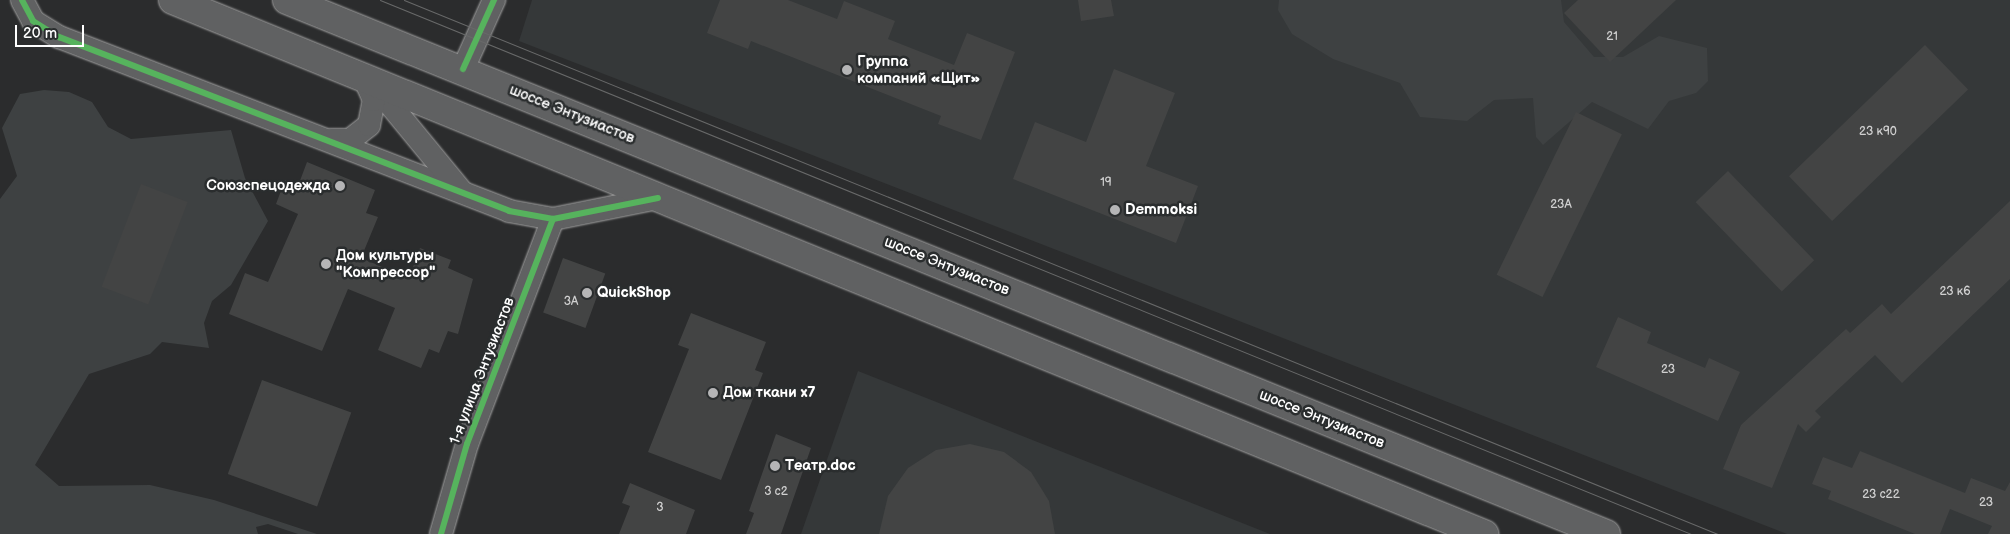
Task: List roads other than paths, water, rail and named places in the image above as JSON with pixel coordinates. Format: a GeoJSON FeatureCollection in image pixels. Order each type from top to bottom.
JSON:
{"type":"FeatureCollection","features":[{"type":"Feature","properties":{"kind":"main road"},"geometry":{"type":"LineString","coordinates":[[173,0],[1484,534]]}},
{"type":"Feature","properties":{"kind":"main road","name":"шоссе Энтузиастов"},"geometry":{"type":"LineString","coordinates":[[287,0],[463,69],[1606,534]]}},
{"type":"Feature","properties":{"kind":"street"},"geometry":{"type":"LineString","coordinates":[[22,0],[33,21],[59,37],[508,211],[553,220],[658,198]]}},
{"type":"Feature","properties":{"kind":"street"},"geometry":{"type":"LineString","coordinates":[[463,69],[494,0]]}},
{"type":"Feature","properties":{"kind":"street"},"geometry":{"type":"LineString","coordinates":[[325,139],[350,140],[372,119],[370,88],[356,74]]}},
{"type":"Feature","properties":{"kind":"street"},"geometry":{"type":"LineString","coordinates":[[356,74],[464,194]]}},
{"type":"Feature","properties":{"kind":"street","name":"1-я улица Энтузиастов"},"geometry":{"type":"LineString","coordinates":[[441,534],[467,444],[553,220]]}},
{"type":"Feature","properties":{"kind":"tram line"},"geometry":{"type":"LineString","coordinates":[[380,0],[1691,534]]}},
{"type":"Feature","properties":{"kind":"tram line"},"geometry":{"type":"LineString","coordinates":[[404,0],[1718,534]]}},
{"type":"Feature","properties":{"kind":"place","name":"Группа компаний «Щит»"},"geometry":{"type":"Point","coordinates":[847,70]}},
{"type":"Feature","properties":{"kind":"place","name":"Союзспецодежда"},"geometry":{"type":"Point","coordinates":[340,186]}},
{"type":"Feature","properties":{"kind":"place","name":"Demmoksi"},"geometry":{"type":"Point","coordinates":[1115,210]}},
{"type":"Feature","properties":{"kind":"place","name":"Дом культуры \"Компрессор\""},"geometry":{"type":"Point","coordinates":[326,264]}},
{"type":"Feature","properties":{"kind":"place","name":"QuickShop"},"geometry":{"type":"Point","coordinates":[587,293]}},
{"type":"Feature","properties":{"kind":"place","name":"Дом ткани x7"},"geometry":{"type":"Point","coordinates":[713,393]}},
{"type":"Feature","properties":{"kind":"place","name":"Театр.doc"},"geometry":{"type":"Point","coordinates":[775,466]}}]}
